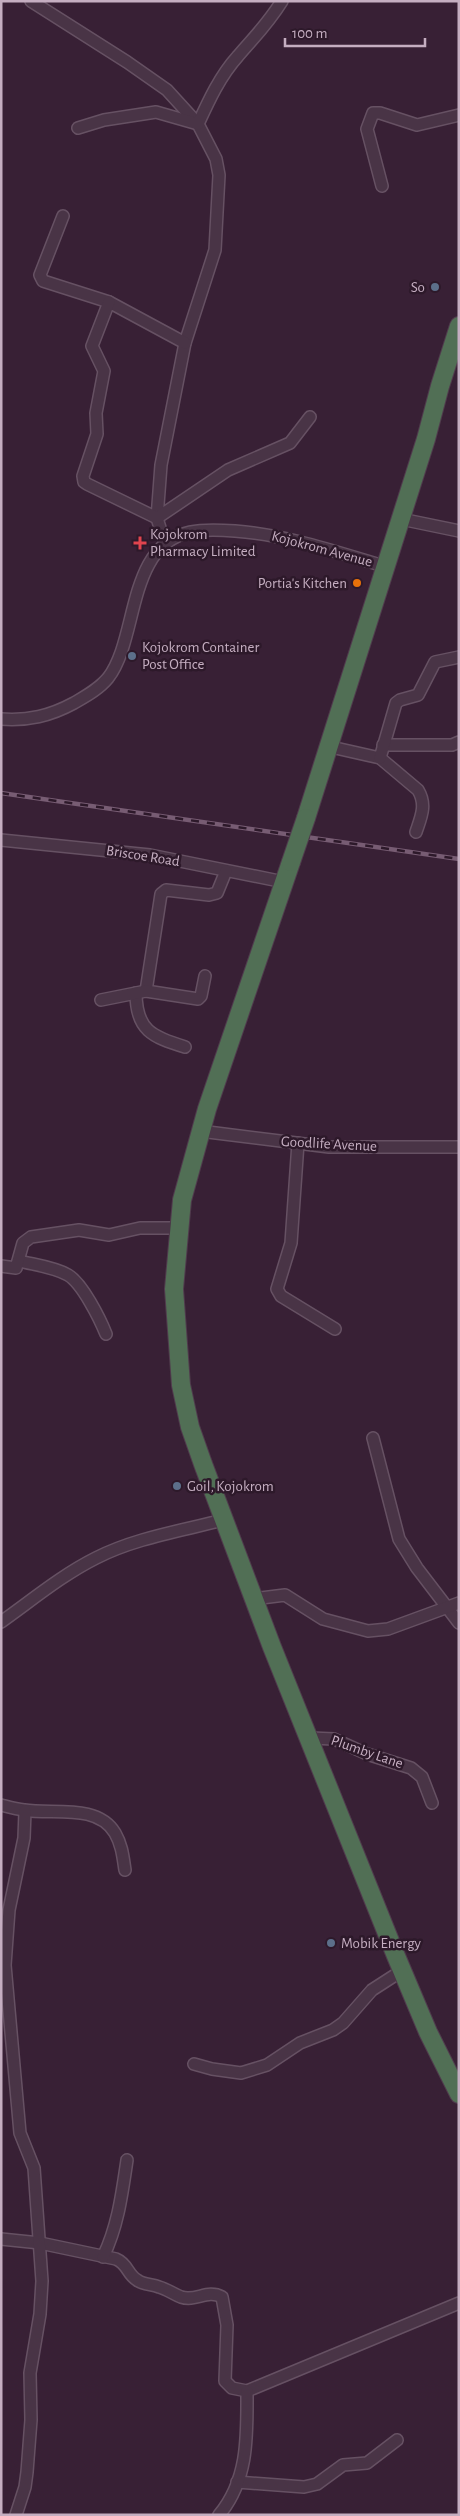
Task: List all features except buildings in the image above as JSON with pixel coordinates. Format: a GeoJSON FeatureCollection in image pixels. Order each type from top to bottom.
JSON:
{"type":"FeatureCollection","features":[{"type":"Feature","properties":{"kind":"highway"},"geometry":{"type":"LineString","coordinates":[[459,326],[331,747],[200,1131],[182,1200],[174,1289],[181,1385],[190,1426],[254,1599],[310,1738],[342,1824],[428,2032],[459,2094]]}},
{"type":"Feature","properties":{"kind":"street"},"geometry":{"type":"LineString","coordinates":[[31,1],[127,62],[167,90],[198,124],[216,159],[219,175],[218,225],[210,270],[185,344],[161,466],[157,518],[165,544]]}},
{"type":"Feature","properties":{"kind":"street"},"geometry":{"type":"LineString","coordinates":[[198,124],[213,92],[232,64],[267,25],[282,1]]}},
{"type":"Feature","properties":{"kind":"street"},"geometry":{"type":"LineString","coordinates":[[78,128],[104,120],[156,112],[198,124]]}},
{"type":"Feature","properties":{"kind":"street"},"geometry":{"type":"LineString","coordinates":[[382,186],[367,129],[373,113],[377,112],[417,124],[437,122],[459,115]]}},
{"type":"Feature","properties":{"kind":"street"},"geometry":{"type":"LineString","coordinates":[[63,216],[40,275],[41,279],[46,283],[109,302],[185,344]]}},
{"type":"Feature","properties":{"kind":"street"},"geometry":{"type":"LineString","coordinates":[[109,302],[92,346],[104,371],[96,413],[97,434],[83,479],[88,484],[157,518]]}},
{"type":"Feature","properties":{"kind":"street"},"geometry":{"type":"LineString","coordinates":[[157,518],[228,470],[290,443],[310,417]]}},
{"type":"Feature","properties":{"kind":"street"},"geometry":{"type":"LineString","coordinates":[[401,519],[459,531]]}},
{"type":"Feature","properties":{"kind":"street","name":"Kojokrom Avenue"},"geometry":{"type":"LineString","coordinates":[[1,719],[32,719],[50,715],[95,690],[108,679],[117,663],[141,582],[152,560],[165,544],[177,536],[190,532],[219,530],[251,533],[297,540],[387,567]]}},
{"type":"Feature","properties":{"kind":"street"},"geometry":{"type":"LineString","coordinates":[[380,758],[396,703],[420,693],[434,662],[459,657]]}},
{"type":"Feature","properties":{"kind":"street"},"geometry":{"type":"LineString","coordinates":[[384,745],[452,745],[459,742]]}},
{"type":"Feature","properties":{"kind":"street"},"geometry":{"type":"LineString","coordinates":[[331,747],[380,758],[418,790],[422,797],[423,810],[416,832]]}},
{"type":"Feature","properties":{"kind":"street","name":"Briscoe Road"},"geometry":{"type":"LineString","coordinates":[[1,840],[150,855],[284,882]]}},
{"type":"Feature","properties":{"kind":"street"},"geometry":{"type":"LineString","coordinates":[[185,1047],[159,1039],[147,1029],[138,1014],[161,894],[166,890],[209,895],[217,894],[226,871]]}},
{"type":"Feature","properties":{"kind":"street"},"geometry":{"type":"LineString","coordinates":[[101,1000],[141,992],[198,999],[201,996],[205,976]]}},
{"type":"Feature","properties":{"kind":"street","name":"Goodlife Avenue"},"geometry":{"type":"LineString","coordinates":[[200,1131],[329,1147],[459,1147]]}},
{"type":"Feature","properties":{"kind":"street"},"geometry":{"type":"LineString","coordinates":[[298,1144],[291,1243],[277,1289],[281,1296],[335,1329]]}},
{"type":"Feature","properties":{"kind":"street"},"geometry":{"type":"LineString","coordinates":[[1,1266],[15,1269],[24,1243],[31,1237],[78,1230],[109,1235],[140,1228],[178,1228]]}},
{"type":"Feature","properties":{"kind":"street"},"geometry":{"type":"LineString","coordinates":[[19,1261],[63,1272],[72,1278],[99,1318],[106,1334]]}},
{"type":"Feature","properties":{"kind":"street"},"geometry":{"type":"LineString","coordinates":[[373,1438],[399,1539],[446,1609],[459,1623]]}},
{"type":"Feature","properties":{"kind":"street"},"geometry":{"type":"LineString","coordinates":[[1,1622],[73,1570],[97,1557],[137,1542],[224,1520]]}},
{"type":"Feature","properties":{"kind":"street"},"geometry":{"type":"LineString","coordinates":[[254,1599],[285,1595],[323,1619],[368,1631],[388,1629],[459,1603]]}},
{"type":"Feature","properties":{"kind":"street","name":"Plumby Lane"},"geometry":{"type":"LineString","coordinates":[[310,1738],[334,1739],[367,1754],[411,1768],[422,1777],[432,1803]]}},
{"type":"Feature","properties":{"kind":"street"},"geometry":{"type":"LineString","coordinates":[[1,1805],[25,1811],[85,1813],[100,1820],[114,1831],[122,1848],[125,1870]]}},
{"type":"Feature","properties":{"kind":"street"},"geometry":{"type":"LineString","coordinates":[[16,2515],[25,2487],[27,2472],[30,2373],[40,2314],[42,2281],[34,2168],[20,2133],[5,1966],[9,1910],[24,1838],[25,1811]]}},
{"type":"Feature","properties":{"kind":"street"},"geometry":{"type":"LineString","coordinates":[[194,2064],[212,2069],[241,2073],[267,2065],[300,2043],[333,2030],[343,2023],[372,1990],[403,1970]]}},
{"type":"Feature","properties":{"kind":"street"},"geometry":{"type":"LineString","coordinates":[[103,2257],[114,2231],[121,2203],[127,2160]]}},
{"type":"Feature","properties":{"kind":"street"},"geometry":{"type":"LineString","coordinates":[[1,2239],[40,2243],[124,2262],[134,2279],[160,2287],[181,2297],[188,2298],[209,2293],[222,2298],[227,2325],[225,2381],[232,2388],[246,2391],[459,2303]]}},
{"type":"Feature","properties":{"kind":"street"},"geometry":{"type":"LineString","coordinates":[[219,2515],[230,2500],[247,2449],[246,2391]]}},
{"type":"Feature","properties":{"kind":"street"},"geometry":{"type":"LineString","coordinates":[[237,2482],[304,2487],[317,2484],[343,2465],[367,2462],[397,2440]]}},
{"type":"Feature","properties":{"kind":"railway"},"geometry":{"type":"LineString","coordinates":[[1,793],[459,859]]}},
{"type":"Feature","properties":{"kind":"place","name":"So"},"geometry":{"type":"Point","coordinates":[435,287]}},
{"type":"Feature","properties":{"kind":"place","name":"Kojokrom Pharmacy Limited"},"geometry":{"type":"Point","coordinates":[140,543]}},
{"type":"Feature","properties":{"kind":"place","name":"Portia's Kitchen"},"geometry":{"type":"Point","coordinates":[357,583]}},
{"type":"Feature","properties":{"kind":"place","name":"Kojokrom Container Post Office"},"geometry":{"type":"Point","coordinates":[132,656]}},
{"type":"Feature","properties":{"kind":"place","name":"Goil, Kojokrom"},"geometry":{"type":"Point","coordinates":[177,1486]}},
{"type":"Feature","properties":{"kind":"place","name":"Mobik Energy"},"geometry":{"type":"Point","coordinates":[331,1943]}}]}
